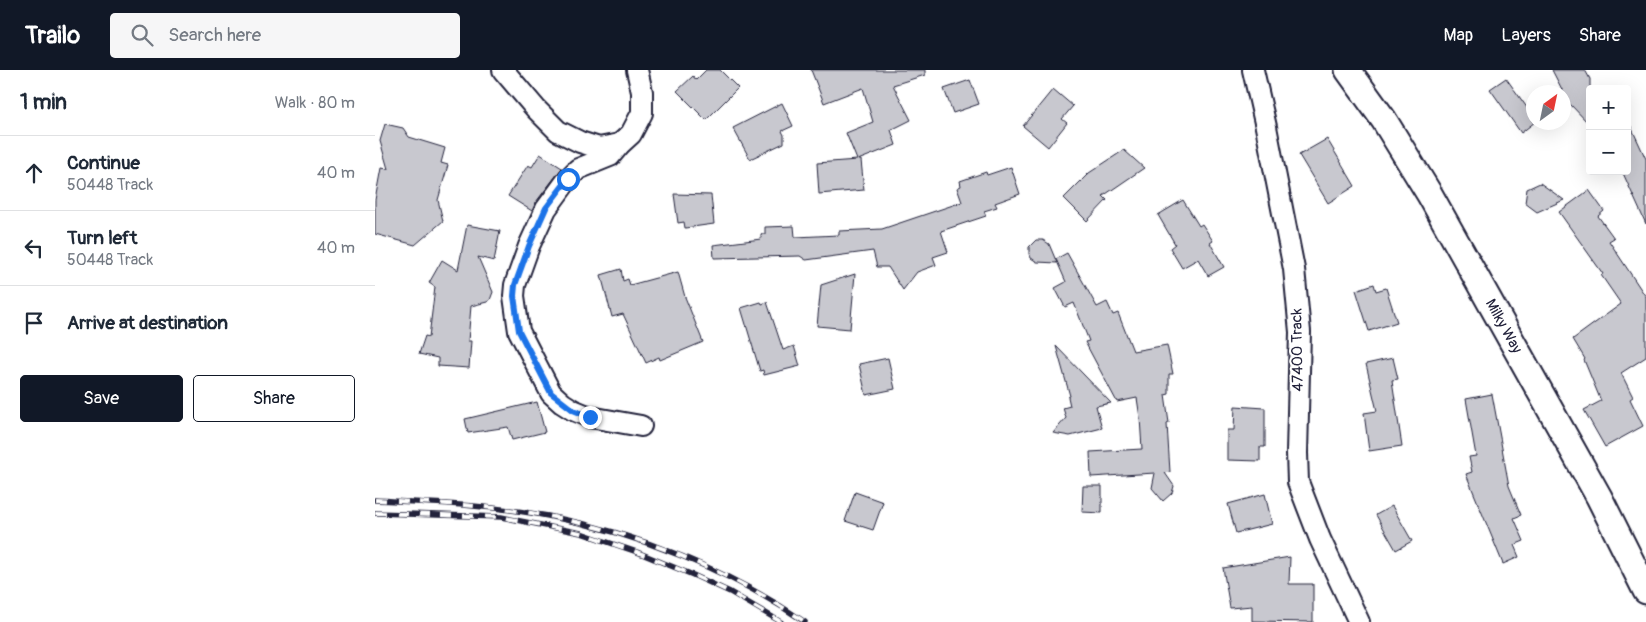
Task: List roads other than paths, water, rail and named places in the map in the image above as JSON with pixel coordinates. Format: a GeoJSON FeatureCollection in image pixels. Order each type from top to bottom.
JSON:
{"type":"FeatureCollection","features":[{"type":"Feature","properties":{"kind":"street"},"geometry":{"type":"LineString","coordinates":[[503,70],[535,109],[558,131],[580,142],[599,148],[620,144]]}},
{"type":"Feature","properties":{"kind":"street"},"geometry":{"type":"LineString","coordinates":[[637,70],[642,92],[642,113],[631,134],[610,156],[578,169],[546,208],[529,246],[515,285],[514,296],[519,331],[551,393],[573,410],[590,417],[641,426]]}},
{"type":"Feature","properties":{"kind":"street","name":"47400 Track"},"geometry":{"type":"LineString","coordinates":[[1253,70],[1294,269],[1300,332],[1298,482],[1320,540],[1359,622]]}},
{"type":"Feature","properties":{"kind":"street","name":"Milky Way"},"geometry":{"type":"LineString","coordinates":[[1348,70],[1384,120],[1430,194],[1599,497],[1646,591]]}},
{"type":"Feature","properties":{"kind":"railway"},"geometry":{"type":"LineString","coordinates":[[375,500],[505,509],[582,523],[682,556],[746,586],[805,622]]}},
{"type":"Feature","properties":{"kind":"railway"},"geometry":{"type":"LineString","coordinates":[[375,513],[501,517],[581,533],[637,552],[693,575],[730,592],[781,622]]}}]}
